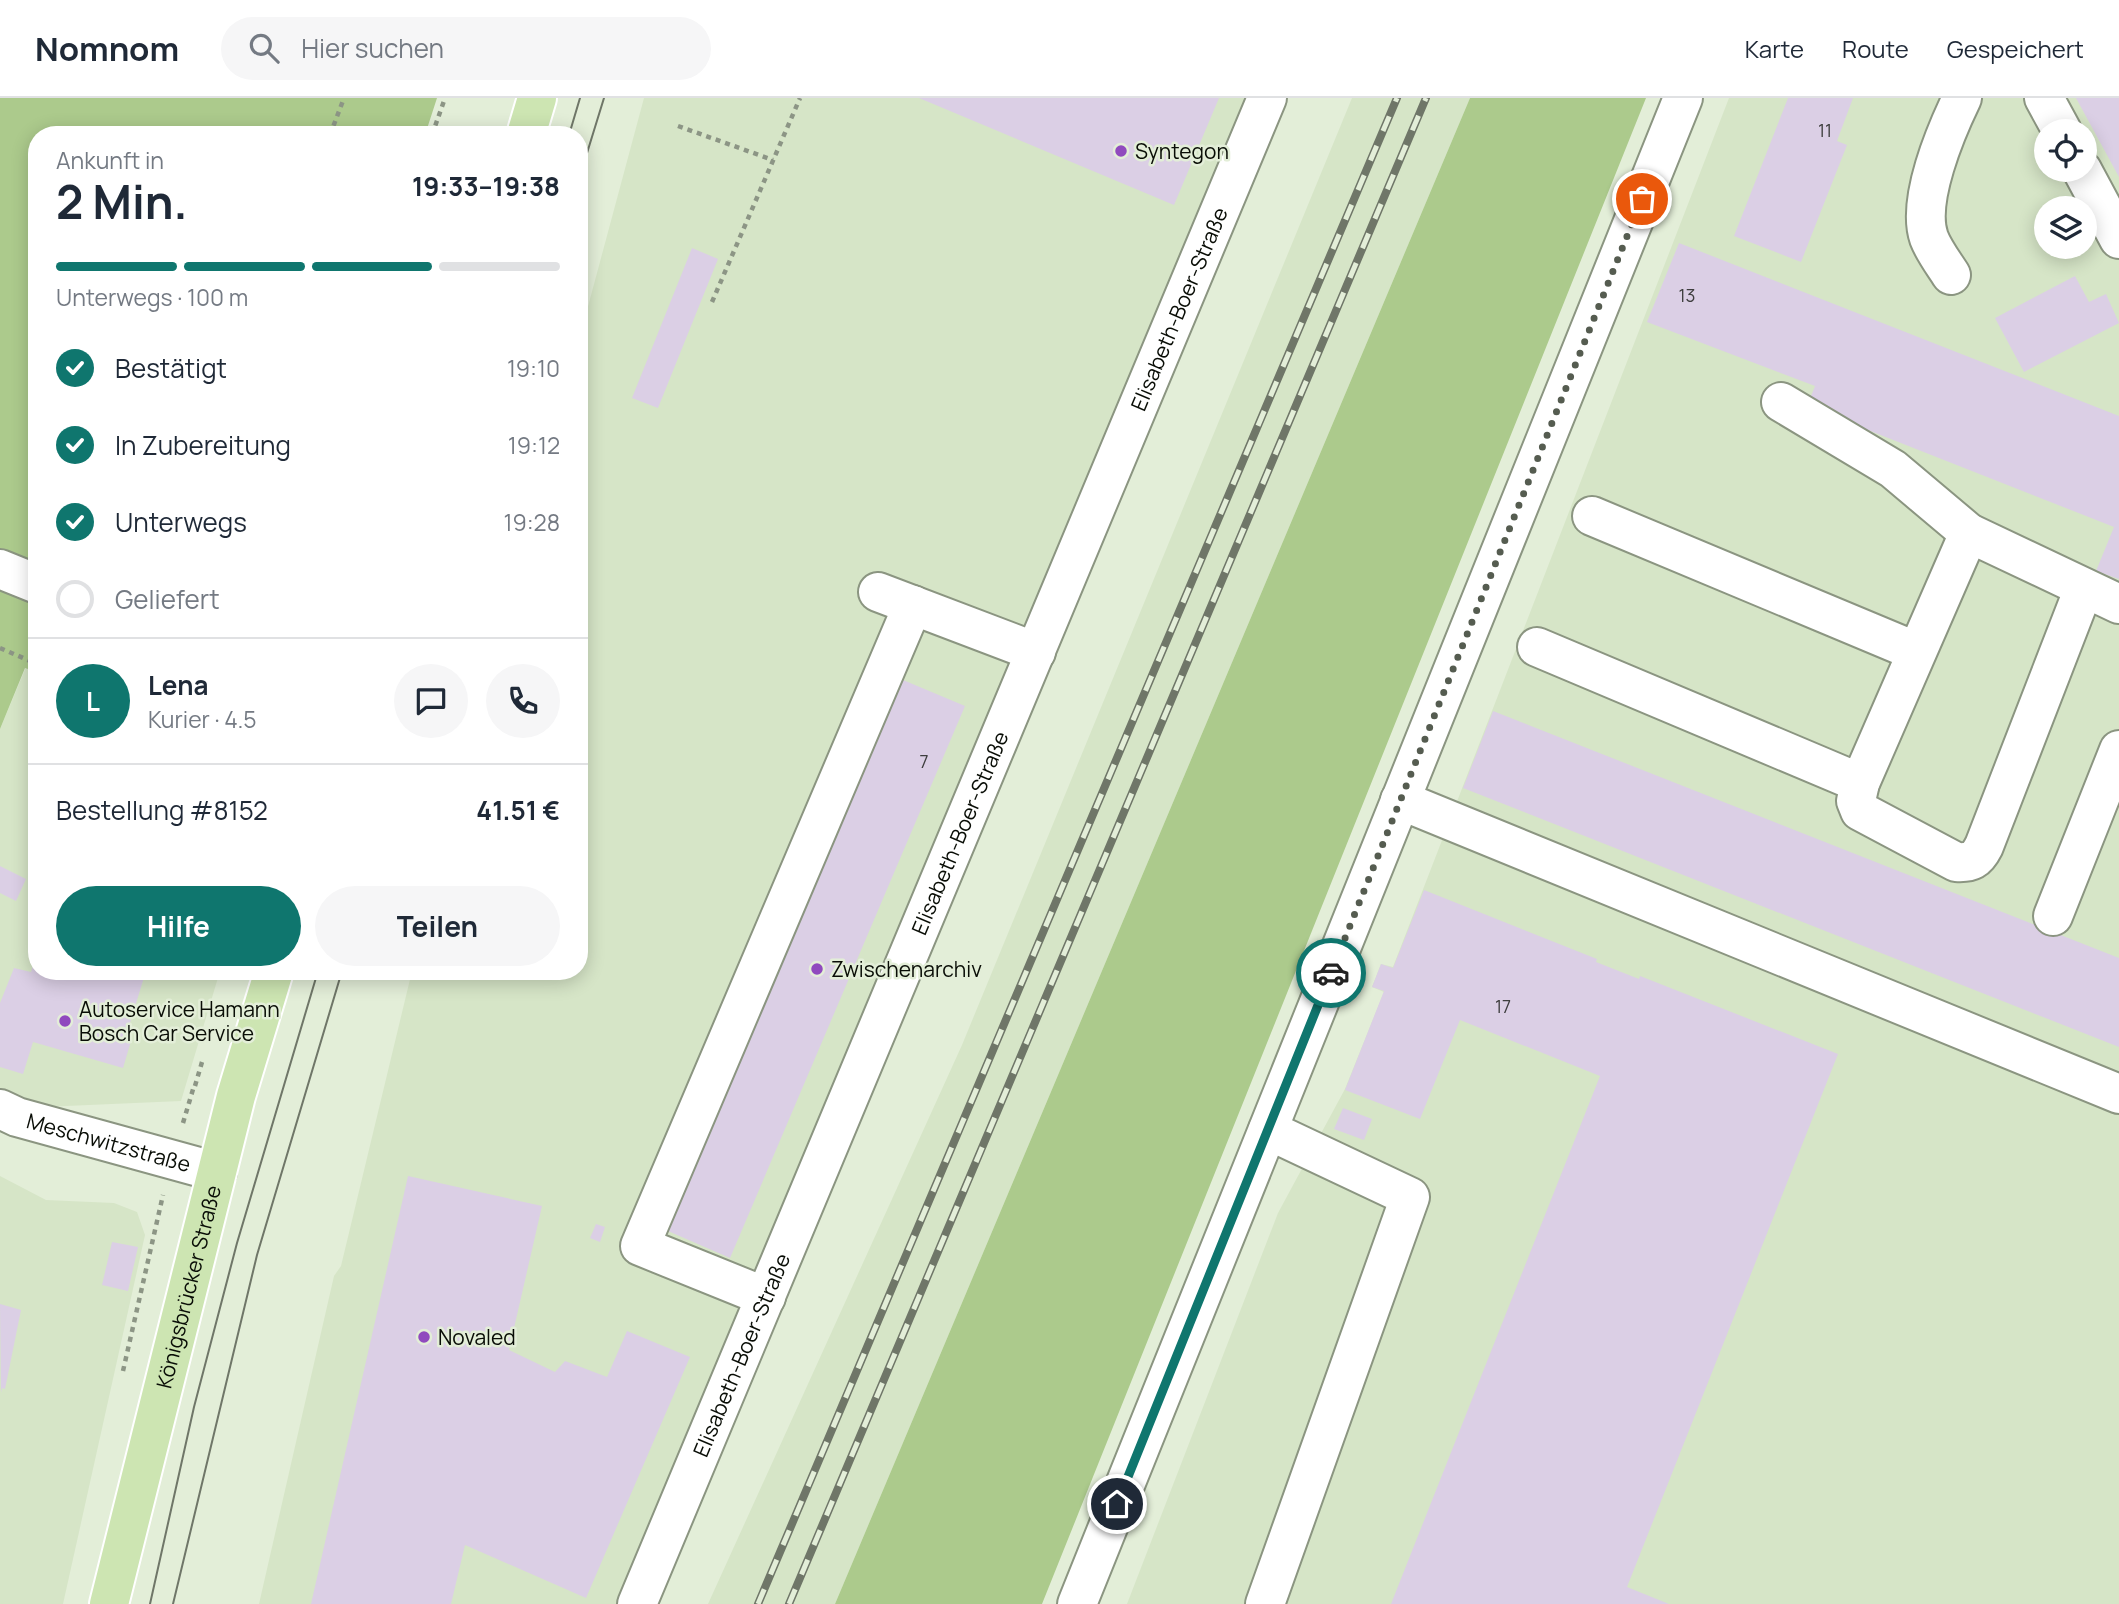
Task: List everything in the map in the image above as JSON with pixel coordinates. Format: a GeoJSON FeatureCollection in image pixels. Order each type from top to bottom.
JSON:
{"type":"FeatureCollection","features":[{"type":"Feature","properties":{"kind":"main road"},"geometry":{"type":"LineString","coordinates":[[529,126],[537,98]]}},
{"type":"Feature","properties":{"kind":"main road","name":"Königsbrücker Straße"},"geometry":{"type":"LineString","coordinates":[[109,1604],[217,1172],[271,980]]}},
{"type":"Feature","properties":{"kind":"street","name":"Elisabeth-Boer-Straße"},"geometry":{"type":"LineString","coordinates":[[637,1604],[1267,98]]}},
{"type":"Feature","properties":{"kind":"street"},"geometry":{"type":"LineString","coordinates":[[1077,1604],[1683,98]]}},
{"type":"Feature","properties":{"kind":"street"},"geometry":{"type":"LineString","coordinates":[[1951,275],[1928,236],[1927,200],[1942,139],[1962,98]]}},
{"type":"Feature","properties":{"kind":"street"},"geometry":{"type":"LineString","coordinates":[[2044,98],[2055,119]]}},
{"type":"Feature","properties":{"kind":"street"},"geometry":{"type":"LineString","coordinates":[[2088,182],[2119,239]]}},
{"type":"Feature","properties":{"kind":"street"},"geometry":{"type":"LineString","coordinates":[[1781,402],[1894,469],[1969,533],[2119,604]]}},
{"type":"Feature","properties":{"kind":"street"},"geometry":{"type":"LineString","coordinates":[[1592,516],[1915,651]]}},
{"type":"Feature","properties":{"kind":"street"},"geometry":{"type":"LineString","coordinates":[[1969,533],[1915,651],[1860,783],[1856,801],[1860,811],[1956,862],[1968,863],[1978,858],[2084,588]]}},
{"type":"Feature","properties":{"kind":"street"},"geometry":{"type":"LineString","coordinates":[[0,569],[28,580]]}},
{"type":"Feature","properties":{"kind":"street"},"geometry":{"type":"LineString","coordinates":[[766,1297],[640,1246],[896,598],[1036,652]]}},
{"type":"Feature","properties":{"kind":"street"},"geometry":{"type":"LineString","coordinates":[[1537,647],[1860,783]]}},
{"type":"Feature","properties":{"kind":"street"},"geometry":{"type":"LineString","coordinates":[[2053,916],[2119,750]]}},
{"type":"Feature","properties":{"kind":"street"},"geometry":{"type":"LineString","coordinates":[[1400,800],[2119,1094]]}},
{"type":"Feature","properties":{"kind":"street","name":"Meschwitzstraße"},"geometry":{"type":"LineString","coordinates":[[5,1123],[217,1172]]}},
{"type":"Feature","properties":{"kind":"street"},"geometry":{"type":"LineString","coordinates":[[1265,1604],[1410,1197],[1268,1130]]}},
{"type":"Feature","properties":{"kind":"path"},"geometry":{"type":"LineString","coordinates":[[333,126],[344,98]]}},
{"type":"Feature","properties":{"kind":"path"},"geometry":{"type":"LineString","coordinates":[[435,126],[444,98]]}},
{"type":"Feature","properties":{"kind":"path"},"geometry":{"type":"LineString","coordinates":[[712,302],[800,98]]}},
{"type":"Feature","properties":{"kind":"path"},"geometry":{"type":"LineString","coordinates":[[678,126],[773,160]]}},
{"type":"Feature","properties":{"kind":"path"},"geometry":{"type":"LineString","coordinates":[[0,648],[28,660]]}},
{"type":"Feature","properties":{"kind":"shaded area"},"geometry":{"type":"Polygon","coordinates":[[[644,98],[1282,98],[650,1604],[259,1604],[334,1276],[341,1266],[410,980],[588,980],[588,306],[644,98]]]}},
{"type":"Feature","properties":{"kind":"shaded area"},"geometry":{"type":"Polygon","coordinates":[[[1352,98],[1470,98],[835,1604],[708,1604],[962,1045],[1352,98]]]}},
{"type":"Feature","properties":{"kind":"shaded area"},"geometry":{"type":"Polygon","coordinates":[[[1729,98],[2119,98],[2119,1604],[1127,1604],[1278,1213],[1345,1089],[1384,992],[1372,987],[1381,964],[1393,967],[1729,98]]]}},
{"type":"Feature","properties":{"kind":"shaded area"},"geometry":{"type":"Polygon","coordinates":[[[26,667],[28,980],[217,980],[181,1101],[20,1108],[0,1099],[0,729],[26,667]]]}},
{"type":"Feature","properties":{"kind":"shaded area"},"geometry":{"type":"Polygon","coordinates":[[[0,1176],[46,1200],[114,1203],[137,1212],[145,1235],[63,1604],[0,1604],[0,1176]]]}},
{"type":"Feature","properties":{"kind":"green space"},"geometry":{"type":"Polygon","coordinates":[[[0,98],[437,98],[428,126],[28,126],[28,669],[25,668],[0,729],[0,98]]]}},
{"type":"Feature","properties":{"kind":"green space"},"geometry":{"type":"Polygon","coordinates":[[[1470,98],[1646,98],[1042,1604],[835,1604],[1470,98]]]}},
{"type":"Feature","properties":{"kind":"building","name":"Syntegon"},"geometry":{"type":"Polygon","coordinates":[[[919,98],[1219,98],[1174,205],[919,98]]]}},
{"type":"Feature","properties":{"kind":"building"},"geometry":{"type":"Polygon","coordinates":[[[1788,98],[1853,98],[1837,141],[1847,145],[1801,262],[1734,236],[1788,98]]]}},
{"type":"Feature","properties":{"kind":"building"},"geometry":{"type":"Polygon","coordinates":[[[2076,98],[2119,98],[2119,177],[2097,137],[2097,119],[2087,119],[2076,98]]]}},
{"type":"Feature","properties":{"kind":"building"},"geometry":{"type":"Polygon","coordinates":[[[1679,243],[2119,416],[2119,579],[2096,571],[2114,527],[1807,406],[1815,386],[1647,322],[1679,243]]]}},
{"type":"Feature","properties":{"kind":"building"},"geometry":{"type":"Polygon","coordinates":[[[692,248],[718,259],[658,408],[632,398],[692,248]]]}},
{"type":"Feature","properties":{"kind":"building"},"geometry":{"type":"Polygon","coordinates":[[[2075,276],[2089,302],[2106,294],[2119,323],[2024,372],[1995,318],[2075,276]]]}},
{"type":"Feature","properties":{"kind":"building","name":"Zwischenarchiv"},"geometry":{"type":"Polygon","coordinates":[[[903,680],[965,706],[730,1258],[668,1231],[903,680]]]}},
{"type":"Feature","properties":{"kind":"building"},"geometry":{"type":"Polygon","coordinates":[[[1493,711],[2119,958],[2119,1047],[1463,788],[1493,711]]]}},
{"type":"Feature","properties":{"kind":"building"},"geometry":{"type":"Polygon","coordinates":[[[0,866],[26,879],[16,901],[0,893],[0,866]]]}},
{"type":"Feature","properties":{"kind":"building"},"geometry":{"type":"Polygon","coordinates":[[[1424,890],[1597,959],[1596,962],[1639,979],[1640,976],[1838,1054],[1627,1587],[1669,1604],[1391,1604],[1600,1076],[1460,1020],[1420,1119],[1345,1090],[1384,991],[1372,987],[1381,964],[1393,968],[1424,890]]]}},
{"type":"Feature","properties":{"kind":"building","name":"Autoservice Hamann Bosch Car Service"},"geometry":{"type":"Polygon","coordinates":[[[14,968],[28,971],[28,980],[143,980],[125,1039],[131,1041],[123,1068],[33,1042],[23,1074],[0,1067],[0,1003],[14,968]]]}},
{"type":"Feature","properties":{"kind":"building"},"geometry":{"type":"Polygon","coordinates":[[[1343,1108],[1372,1119],[1364,1140],[1334,1129],[1343,1108]]]}},
{"type":"Feature","properties":{"kind":"building"},"geometry":{"type":"Polygon","coordinates":[[[408,1176],[542,1206],[509,1350],[555,1372],[565,1361],[607,1377],[627,1331],[690,1357],[586,1598],[465,1545],[451,1604],[311,1604],[408,1176]]]}},
{"type":"Feature","properties":{"kind":"building"},"geometry":{"type":"Polygon","coordinates":[[[596,1224],[605,1227],[600,1242],[590,1238],[596,1224]]]}},
{"type":"Feature","properties":{"kind":"building"},"geometry":{"type":"Polygon","coordinates":[[[112,1242],[138,1247],[128,1291],[102,1285],[112,1242]]]}},
{"type":"Feature","properties":{"kind":"building"},"geometry":{"type":"Polygon","coordinates":[[[0,1304],[21,1310],[5,1389],[2,1388],[1,1393],[0,1304]]]}},
{"type":"Feature","properties":{"kind":"tram line"},"geometry":{"type":"LineString","coordinates":[[572,126],[580,98]]}},
{"type":"Feature","properties":{"kind":"tram line"},"geometry":{"type":"LineString","coordinates":[[588,150],[604,98]]}},
{"type":"Feature","properties":{"kind":"tram line"},"geometry":{"type":"LineString","coordinates":[[150,1604],[194,1407],[237,1243],[315,980]]}},
{"type":"Feature","properties":{"kind":"tram line"},"geometry":{"type":"LineString","coordinates":[[173,1604],[257,1255],[339,980]]}},
{"type":"Feature","properties":{"kind":"railway"},"geometry":{"type":"LineString","coordinates":[[758,1604],[1397,98]]}},
{"type":"Feature","properties":{"kind":"railway"},"geometry":{"type":"LineString","coordinates":[[789,1604],[1426,98]]}},
{"type":"Feature","properties":{"kind":"way so far"},"geometry":{"type":"LineString","coordinates":[[1331,973],[1642,199]]}},
{"type":"Feature","properties":{"kind":"place","name":"Syntegon"},"geometry":{"type":"Point","coordinates":[1121,151]}},
{"type":"Feature","properties":{"kind":"place","name":"Zwischenarchiv"},"geometry":{"type":"Point","coordinates":[817,969]}},
{"type":"Feature","properties":{"kind":"place","name":"Autoservice Hamann Bosch Car Service"},"geometry":{"type":"Point","coordinates":[65,1021]}},
{"type":"Feature","properties":{"kind":"place","name":"Novaled"},"geometry":{"type":"Point","coordinates":[424,1337]}},
{"type":"Feature","properties":{"kind":"route"},"geometry":{"type":"LineString","coordinates":[[1117,1504],[1331,973]]}}]}
